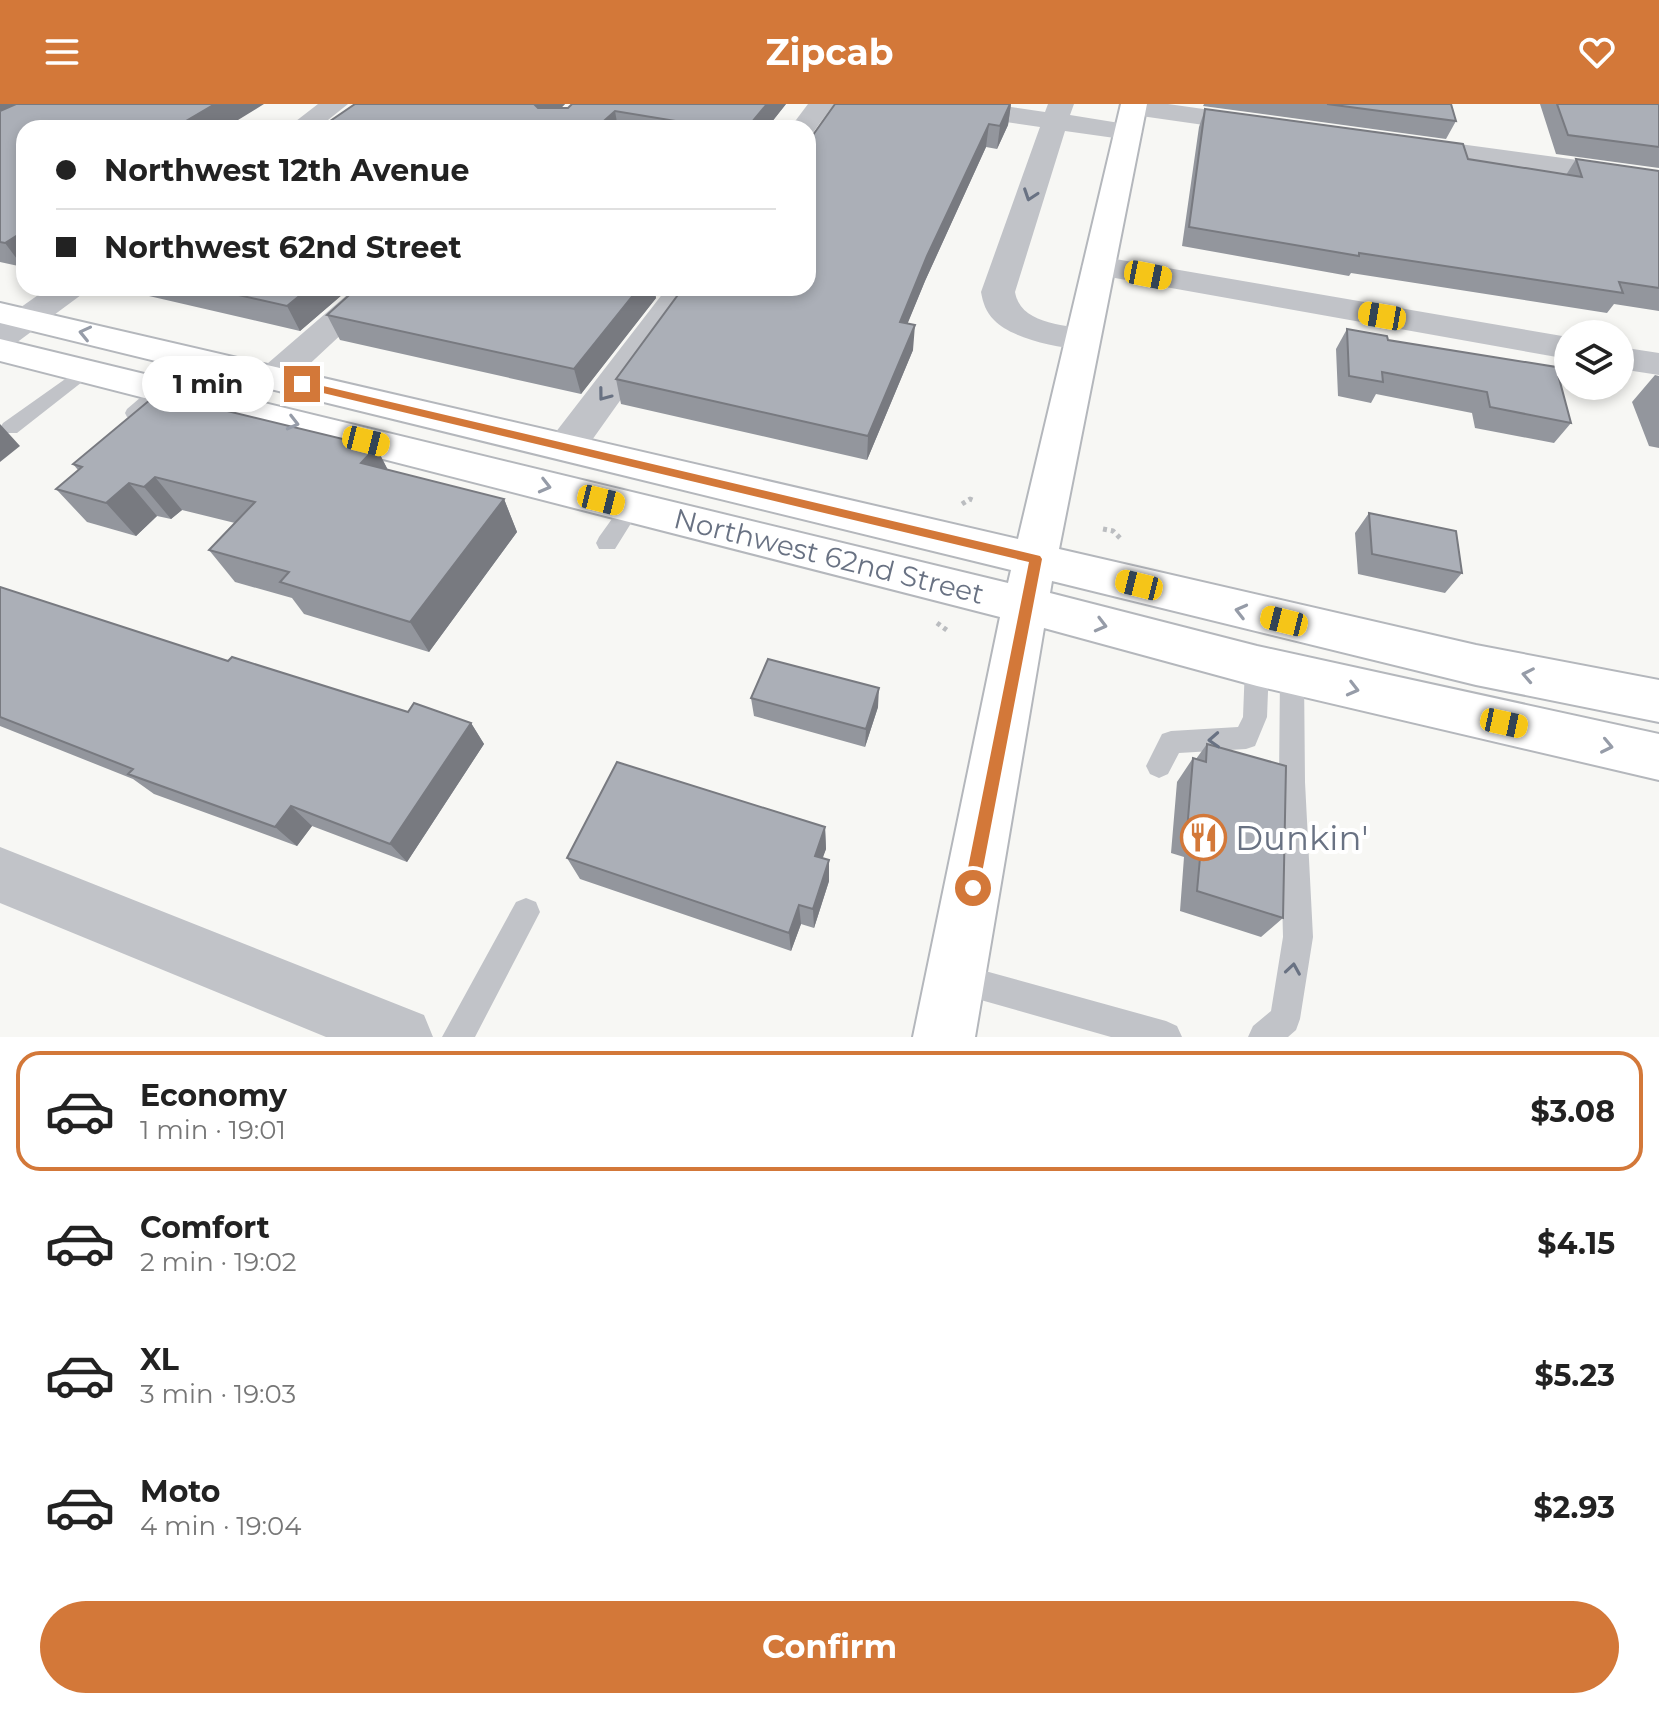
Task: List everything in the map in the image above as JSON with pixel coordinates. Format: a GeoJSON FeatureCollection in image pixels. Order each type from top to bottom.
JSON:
{"type":"FeatureCollection","features":[{"type":"Feature","properties":{"kind":"main road"},"geometry":{"type":"LineString","coordinates":[[944,1037],[1031,582],[1132,114]]}},
{"type":"Feature","properties":{"kind":"main road","name":"Northwest 62nd Street"},"geometry":{"type":"LineString","coordinates":[[8,323],[273,378],[566,447],[1031,582],[1275,670],[1659,757]]}},
{"type":"Feature","properties":{"kind":"main road","name":"Northwest 62nd Street"},"geometry":{"type":"LineString","coordinates":[[0,350],[85,371],[147,401],[631,507],[1031,582],[1305,626],[1476,665],[1659,701]]}},
{"type":"Feature","properties":{"kind":"street"},"geometry":{"type":"LineString","coordinates":[[312,120],[335,104]]}},
{"type":"Feature","properties":{"kind":"street"},"geometry":{"type":"LineString","coordinates":[[937,104],[1058,113],[1132,114],[1283,128]]}},
{"type":"Feature","properties":{"kind":"street"},"geometry":{"type":"LineString","coordinates":[[1058,113],[997,302],[1014,321],[1082,339]]}},
{"type":"Feature","properties":{"kind":"street"},"geometry":{"type":"LineString","coordinates":[[1377,141],[1659,180]]}},
{"type":"Feature","properties":{"kind":"street"},"geometry":{"type":"LineString","coordinates":[[1098,266],[1554,346]]}},
{"type":"Feature","properties":{"kind":"street"},"geometry":{"type":"LineString","coordinates":[[8,323],[55,296]]}},
{"type":"Feature","properties":{"kind":"street"},"geometry":{"type":"LineString","coordinates":[[273,378],[366,296]]}},
{"type":"Feature","properties":{"kind":"street"},"geometry":{"type":"LineString","coordinates":[[566,447],[678,296]]}},
{"type":"Feature","properties":{"kind":"street"},"geometry":{"type":"LineString","coordinates":[[1634,360],[1659,364]]}},
{"type":"Feature","properties":{"kind":"street"},"geometry":{"type":"LineString","coordinates":[[0,875],[402,1037]]}},
{"type":"Feature","properties":{"kind":"lane"},"geometry":{"type":"LineString","coordinates":[[10,428],[85,371]]}},
{"type":"Feature","properties":{"kind":"lane"},"geometry":{"type":"LineString","coordinates":[[607,543],[631,507]]}},
{"type":"Feature","properties":{"kind":"lane"},"geometry":{"type":"LineString","coordinates":[[1159,766],[1171,742],[1246,738],[1275,670]]}},
{"type":"Feature","properties":{"kind":"lane"},"geometry":{"type":"LineString","coordinates":[[1264,1037],[1285,1019],[1298,937],[1292,782],[1275,670]]}},
{"type":"Feature","properties":{"kind":"lane"},"geometry":{"type":"LineString","coordinates":[[458,1037],[526,912]]}},
{"type":"Feature","properties":{"kind":"lane"},"geometry":{"type":"LineString","coordinates":[[956,978],[1166,1037]]}},
{"type":"Feature","properties":{"kind":"path"},"geometry":{"type":"LineString","coordinates":[[1103,529],[1113,531],[1122,539],[1120,543]]}},
{"type":"Feature","properties":{"kind":"building"},"geometry":{"type":"Polygon","coordinates":[[[16,104],[215,104],[188,120],[16,120],[16,236],[5,243],[0,242],[0,111],[16,104]]]}},
{"type":"Feature","properties":{"kind":"building"},"geometry":{"type":"Polygon","coordinates":[[[355,104],[536,104],[538,108],[568,108],[572,104],[767,104],[754,120],[670,120],[615,111],[605,120],[332,120],[355,104]]]}},
{"type":"Feature","properties":{"kind":"building"},"geometry":{"type":"Polygon","coordinates":[[[835,104],[1010,104],[1000,126],[989,124],[927,256],[900,322],[915,325],[868,436],[616,379],[677,296],[816,296],[816,131],[835,104]]]}},
{"type":"Feature","properties":{"kind":"building"},"geometry":{"type":"Polygon","coordinates":[[[1327,104],[1451,104],[1456,121],[1327,104]]]}},
{"type":"Feature","properties":{"kind":"building"},"geometry":{"type":"Polygon","coordinates":[[[1557,104],[1659,104],[1659,147],[1568,135],[1557,104]]]}},
{"type":"Feature","properties":{"kind":"building"},"geometry":{"type":"Polygon","coordinates":[[[1205,109],[1463,144],[1468,159],[1582,177],[1576,159],[1659,171],[1659,288],[1619,282],[1623,293],[1359,253],[1359,256],[1189,227],[1205,109]]]}},
{"type":"Feature","properties":{"kind":"building"},"geometry":{"type":"Polygon","coordinates":[[[243,296],[299,296],[287,306],[243,296]]]}},
{"type":"Feature","properties":{"kind":"building"},"geometry":{"type":"Polygon","coordinates":[[[348,296],[633,296],[574,369],[327,315],[348,296]]]}},
{"type":"Feature","properties":{"kind":"building"},"geometry":{"type":"Polygon","coordinates":[[[1347,329],[1387,336],[1388,340],[1554,367],[1554,400],[1565,400],[1571,423],[1490,407],[1487,392],[1382,372],[1383,382],[1349,376],[1347,329]]]}},
{"type":"Feature","properties":{"kind":"building"},"geometry":{"type":"Polygon","coordinates":[[[157,394],[376,447],[361,463],[504,499],[410,622],[280,582],[289,572],[209,550],[255,502],[155,477],[144,487],[129,483],[106,503],[56,489],[82,467],[73,464],[157,394]]]}},
{"type":"Feature","properties":{"kind":"building"},"geometry":{"type":"Polygon","coordinates":[[[1369,513],[1456,531],[1462,573],[1372,554],[1369,513]]]}},
{"type":"Feature","properties":{"kind":"building"},"geometry":{"type":"Polygon","coordinates":[[[0,587],[228,661],[232,657],[408,712],[414,703],[471,723],[390,844],[291,806],[275,827],[128,774],[133,769],[0,717],[0,587]]]}},
{"type":"Feature","properties":{"kind":"building"},"geometry":{"type":"Polygon","coordinates":[[[768,659],[879,688],[866,729],[751,698],[768,659]]]}},
{"type":"Feature","properties":{"kind":"building"},"geometry":{"type":"Polygon","coordinates":[[[1207,744],[1286,766],[1283,918],[1197,891],[1202,836],[1187,831],[1193,758],[1206,762],[1207,744]]]}},
{"type":"Feature","properties":{"kind":"building"},"geometry":{"type":"Polygon","coordinates":[[[617,762],[825,827],[815,856],[829,860],[813,909],[799,905],[789,933],[567,858],[617,762]]]}},
{"type":"Feature","properties":{"kind":"place","name":"Dunkin'"},"geometry":{"type":"Point","coordinates":[1204,838]}},
{"type":"Feature","properties":{"kind":"route"},"geometry":{"type":"LineString","coordinates":[[302,384],[1036,559],[973,888]]}}]}
